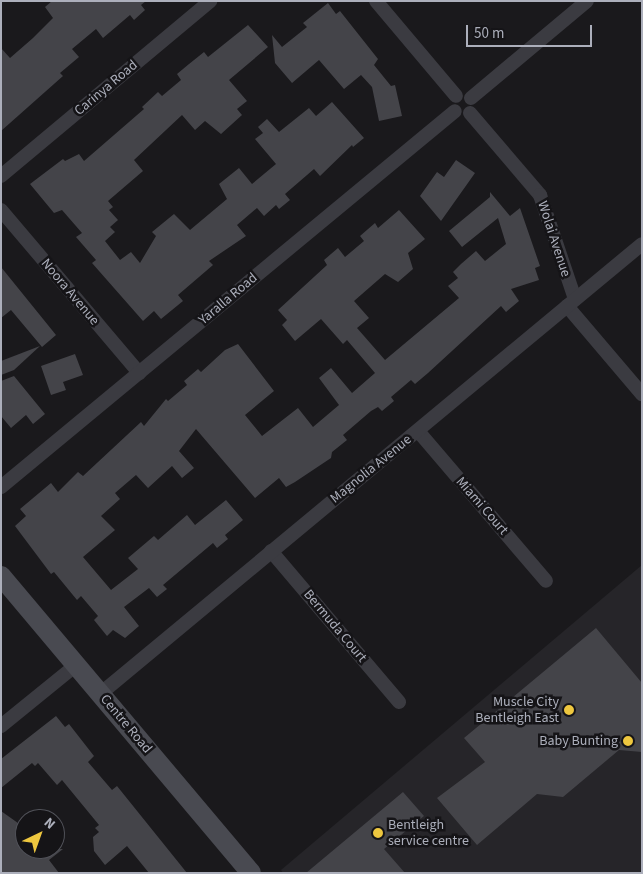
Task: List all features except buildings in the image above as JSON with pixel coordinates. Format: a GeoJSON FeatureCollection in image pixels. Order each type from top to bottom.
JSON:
{"type":"FeatureCollection","features":[{"type":"Feature","properties":{"kind":"main road","name":"Centre Road"},"geometry":{"type":"LineString","coordinates":[[1,576],[251,873]]}},
{"type":"Feature","properties":{"kind":"street","name":"Carinya Road"},"geometry":{"type":"LineString","coordinates":[[1,176],[210,1]]}},
{"type":"Feature","properties":{"kind":"street"},"geometry":{"type":"LineString","coordinates":[[376,1],[456,96]]}},
{"type":"Feature","properties":{"kind":"street"},"geometry":{"type":"LineString","coordinates":[[471,98],[587,1]]}},
{"type":"Feature","properties":{"kind":"street"},"geometry":{"type":"LineString","coordinates":[[466,94],[471,98],[473,107],[470,112],[460,115],[455,111],[452,105],[456,96],[466,94]]}},
{"type":"Feature","properties":{"kind":"street","name":"Yaralla Road"},"geometry":{"type":"LineString","coordinates":[[1,487],[455,111]]}},
{"type":"Feature","properties":{"kind":"street","name":"Wolai Avenue"},"geometry":{"type":"LineString","coordinates":[[470,112],[540,194],[571,303]]}},
{"type":"Feature","properties":{"kind":"street","name":"Noora Avenue"},"geometry":{"type":"LineString","coordinates":[[1,210],[139,373]]}},
{"type":"Feature","properties":{"kind":"street","name":"Magnolia Avenue"},"geometry":{"type":"LineString","coordinates":[[100,694],[642,244]]}},
{"type":"Feature","properties":{"kind":"street"},"geometry":{"type":"LineString","coordinates":[[571,303],[642,394]]}},
{"type":"Feature","properties":{"kind":"street","name":"Miami Court"},"geometry":{"type":"LineString","coordinates":[[418,431],[546,580]]}},
{"type":"Feature","properties":{"kind":"street","name":"Bermuda Court"},"geometry":{"type":"LineString","coordinates":[[271,551],[400,702]]}},
{"type":"Feature","properties":{"kind":"street"},"geometry":{"type":"LineString","coordinates":[[1,726],[76,665]]}},
{"type":"Feature","properties":{"kind":"shaded area"},"geometry":{"type":"Polygon","coordinates":[[[642,565],[642,873],[283,873],[281,870],[642,565]]]}},
{"type":"Feature","properties":{"kind":"place","name":"Muscle City Bentleigh East"},"geometry":{"type":"Point","coordinates":[569,710]}},
{"type":"Feature","properties":{"kind":"place","name":"Baby Bunting"},"geometry":{"type":"Point","coordinates":[628,741]}},
{"type":"Feature","properties":{"kind":"place","name":"Bentleigh service centre"},"geometry":{"type":"Point","coordinates":[378,833]}}]}
